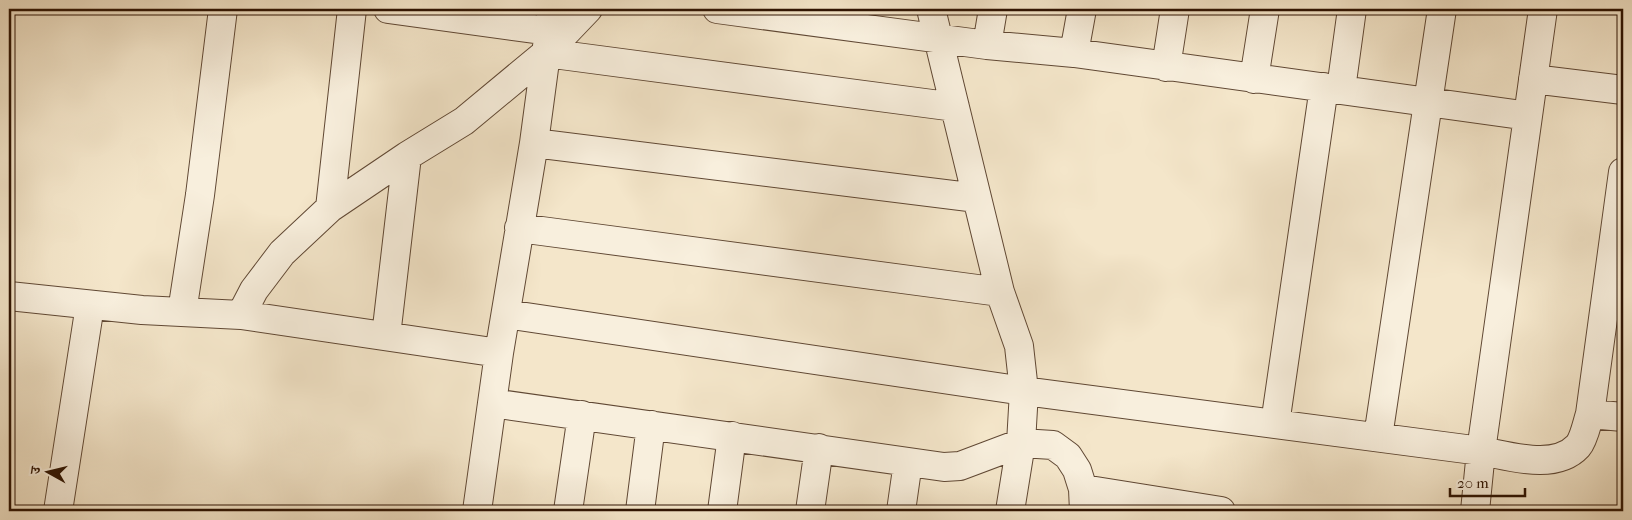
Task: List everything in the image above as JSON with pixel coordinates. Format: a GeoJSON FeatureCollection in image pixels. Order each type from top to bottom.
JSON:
{"type":"FeatureCollection","features":[{"type":"Feature","properties":{"kind":"street"},"geometry":{"type":"LineString","coordinates":[[182,312],[200,196],[223,9]]}},
{"type":"Feature","properties":{"kind":"street"},"geometry":{"type":"LineString","coordinates":[[330,208],[352,9]]}},
{"type":"Feature","properties":{"kind":"street"},"geometry":{"type":"LineString","coordinates":[[388,9],[549,31],[955,107]]}},
{"type":"Feature","properties":{"kind":"street"},"geometry":{"type":"LineString","coordinates":[[240,315],[254,290],[282,253],[330,208],[407,156],[464,121],[549,31],[588,9]]}},
{"type":"Feature","properties":{"kind":"street"},"geometry":{"type":"LineString","coordinates":[[717,9],[763,12],[988,45],[1074,53],[1528,116]]}},
{"type":"Feature","properties":{"kind":"street"},"geometry":{"type":"LineString","coordinates":[[931,9],[1000,292],[1019,346],[1024,390],[1021,443],[1010,511]]}},
{"type":"Feature","properties":{"kind":"street"},"geometry":{"type":"LineString","coordinates":[[988,45],[994,9]]}},
{"type":"Feature","properties":{"kind":"street"},"geometry":{"type":"LineString","coordinates":[[1074,53],[1082,9]]}},
{"type":"Feature","properties":{"kind":"street"},"geometry":{"type":"LineString","coordinates":[[1166,67],[1176,9]]}},
{"type":"Feature","properties":{"kind":"street"},"geometry":{"type":"LineString","coordinates":[[1254,79],[1265,9]]}},
{"type":"Feature","properties":{"kind":"street"},"geometry":{"type":"LineString","coordinates":[[1275,424],[1332,88],[1352,9]]}},
{"type":"Feature","properties":{"kind":"street"},"geometry":{"type":"LineString","coordinates":[[1378,437],[1442,9]]}},
{"type":"Feature","properties":{"kind":"street"},"geometry":{"type":"LineString","coordinates":[[1475,511],[1481,451],[1543,9]]}},
{"type":"Feature","properties":{"kind":"street"},"geometry":{"type":"LineString","coordinates":[[477,511],[499,353],[534,143],[549,31]]}},
{"type":"Feature","properties":{"kind":"street"},"geometry":{"type":"LineString","coordinates":[[1533,79],[1623,90]]}},
{"type":"Feature","properties":{"kind":"street"},"geometry":{"type":"LineString","coordinates":[[534,143],[977,198]]}},
{"type":"Feature","properties":{"kind":"street"},"geometry":{"type":"LineString","coordinates":[[386,336],[407,156]]}},
{"type":"Feature","properties":{"kind":"street"},"geometry":{"type":"LineString","coordinates":[[506,314],[1024,390],[1481,451],[1541,461],[1563,458],[1579,446],[1590,414],[1623,172]]}},
{"type":"Feature","properties":{"kind":"street"},"geometry":{"type":"LineString","coordinates":[[519,228],[1000,292]]}},
{"type":"Feature","properties":{"kind":"street"},"geometry":{"type":"LineString","coordinates":[[9,296],[90,305],[240,315],[499,353]]}},
{"type":"Feature","properties":{"kind":"street"},"geometry":{"type":"LineString","coordinates":[[58,511],[90,305]]}},
{"type":"Feature","properties":{"kind":"street"},"geometry":{"type":"LineString","coordinates":[[492,402],[944,467],[960,466],[1021,443],[1054,445],[1068,456],[1077,470],[1084,500],[1222,511]]}},
{"type":"Feature","properties":{"kind":"street"},"geometry":{"type":"LineString","coordinates":[[1590,414],[1623,417]]}},
{"type":"Feature","properties":{"kind":"street"},"geometry":{"type":"LineString","coordinates":[[568,511],[582,415]]}},
{"type":"Feature","properties":{"kind":"street"},"geometry":{"type":"LineString","coordinates":[[640,511],[651,425]]}},
{"type":"Feature","properties":{"kind":"street"},"geometry":{"type":"LineString","coordinates":[[722,511],[732,436]]}},
{"type":"Feature","properties":{"kind":"street"},"geometry":{"type":"LineString","coordinates":[[810,511],[818,448]]}},
{"type":"Feature","properties":{"kind":"street"},"geometry":{"type":"LineString","coordinates":[[901,511],[908,462]]}}]}
